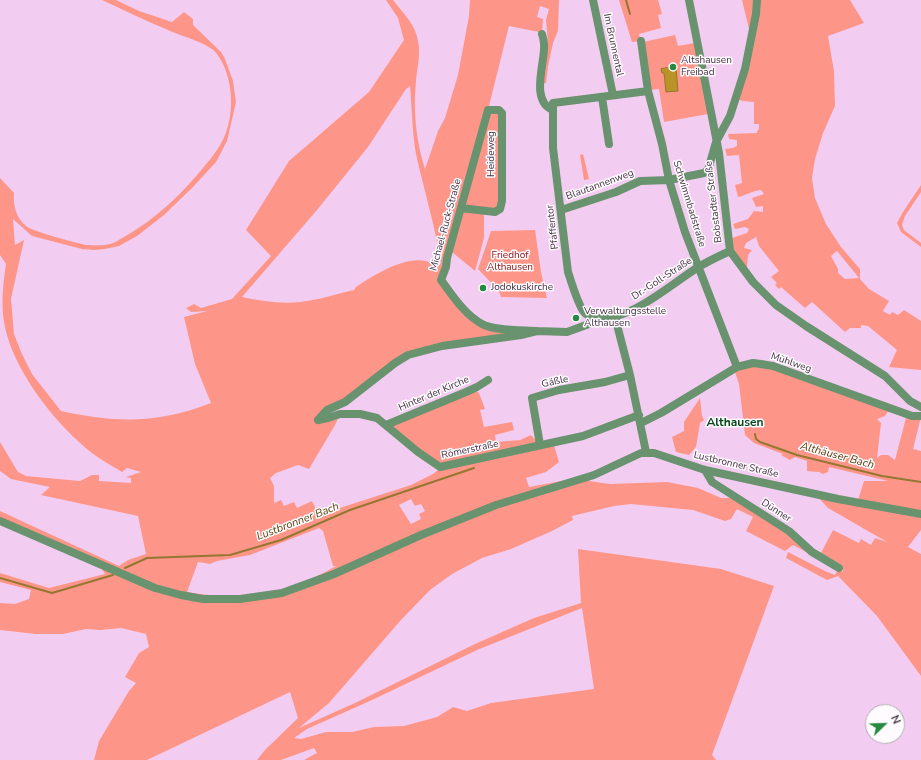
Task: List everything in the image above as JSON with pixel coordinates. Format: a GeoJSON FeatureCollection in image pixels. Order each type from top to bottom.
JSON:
{"type":"FeatureCollection","features":[{"type":"Feature","properties":{"kind":"street","name":"Im Brunnental"},"geometry":{"type":"LineString","coordinates":[[593,0],[613,95]]}},
{"type":"Feature","properties":{"kind":"street","name":"Bobstadter Straße"},"geometry":{"type":"LineString","coordinates":[[689,0],[719,153],[730,250],[753,282],[776,305],[884,376],[910,401],[921,407]]}},
{"type":"Feature","properties":{"kind":"street"},"geometry":{"type":"LineString","coordinates":[[716,142],[730,116],[746,69],[756,14],[757,0]]}},
{"type":"Feature","properties":{"kind":"street"},"geometry":{"type":"LineString","coordinates":[[542,34],[544,44],[539,83],[542,98],[548,108],[613,95],[648,91]]}},
{"type":"Feature","properties":{"kind":"street","name":"Schwimmbadstraße"},"geometry":{"type":"LineString","coordinates":[[641,41],[648,91],[662,144],[669,180],[685,232],[738,367]]}},
{"type":"Feature","properties":{"kind":"street"},"geometry":{"type":"LineString","coordinates":[[602,97],[609,144]]}},
{"type":"Feature","properties":{"kind":"street","name":"Pfaffentor"},"geometry":{"type":"LineString","coordinates":[[553,106],[553,148],[568,272],[584,312],[590,317]]}},
{"type":"Feature","properties":{"kind":"street","name":"Michael-Ruck-Straße"},"geometry":{"type":"LineString","coordinates":[[488,110],[442,280],[463,309],[482,324],[502,329],[566,332],[589,324],[590,317]]}},
{"type":"Feature","properties":{"kind":"street","name":"Heideweg"},"geometry":{"type":"LineString","coordinates":[[462,208],[495,212],[500,209],[502,201],[502,113],[499,110],[488,110]]}},
{"type":"Feature","properties":{"kind":"street","name":"Blautannenweg"},"geometry":{"type":"LineString","coordinates":[[561,210],[616,192],[640,181],[669,180],[704,172],[708,170],[716,142]]}},
{"type":"Feature","properties":{"kind":"street","name":"Dr.-Goll-Straße"},"geometry":{"type":"LineString","coordinates":[[615,317],[641,305],[698,267],[730,250]]}},
{"type":"Feature","properties":{"kind":"street"},"geometry":{"type":"LineString","coordinates":[[0,521],[155,588],[181,595],[203,599],[240,599],[282,593],[334,574],[421,535],[496,505],[594,475],[646,452],[640,419],[615,317],[606,319],[590,317]]}},
{"type":"Feature","properties":{"kind":"street","name":"Michael-Ruck-Straße"},"geometry":{"type":"LineString","coordinates":[[318,420],[327,410],[345,402],[395,363],[408,355],[442,346],[520,335],[537,331]]}},
{"type":"Feature","properties":{"kind":"street","name":"Mühlweg"},"geometry":{"type":"LineString","coordinates":[[640,419],[661,413],[738,367],[753,363],[767,365],[912,416],[921,416]]}},
{"type":"Feature","properties":{"kind":"street","name":"Gäßle"},"geometry":{"type":"LineString","coordinates":[[540,445],[532,398],[559,390],[630,376]]}},
{"type":"Feature","properties":{"kind":"street","name":"Hinter der Kirche"},"geometry":{"type":"LineString","coordinates":[[386,425],[472,389],[488,380]]}},
{"type":"Feature","properties":{"kind":"street","name":"Römerstraße"},"geometry":{"type":"LineString","coordinates":[[318,420],[340,414],[360,414],[377,418],[418,452],[440,467],[583,436],[640,419]]}},
{"type":"Feature","properties":{"kind":"street","name":"Lustbronner Straße"},"geometry":{"type":"LineString","coordinates":[[646,452],[654,453],[706,470],[838,499],[921,514]]}},
{"type":"Feature","properties":{"kind":"street","name":"Dünner"},"geometry":{"type":"LineString","coordinates":[[706,470],[712,482],[789,531],[812,552],[839,568]]}},
{"type":"Feature","properties":{"kind":"green space"},"geometry":{"type":"Polygon","coordinates":[[[102,0],[116,0],[139,11],[172,22],[184,12],[193,19],[193,25],[221,52],[233,81],[236,102],[227,141],[216,162],[164,215],[137,236],[119,246],[94,250],[82,249],[32,236],[13,219],[15,245],[24,240],[11,299],[14,334],[32,374],[61,411],[100,418],[137,419],[173,415],[211,403],[195,364],[184,317],[207,311],[191,312],[186,308],[194,304],[201,308],[232,299],[271,256],[246,230],[289,161],[369,92],[404,40],[398,18],[386,0],[393,0],[408,19],[417,35],[419,51],[415,92],[415,115],[419,148],[425,169],[438,131],[445,118],[458,75],[469,16],[470,0],[559,0],[558,31],[553,43],[546,83],[539,83],[545,44],[548,41],[546,20],[549,9],[540,6],[537,17],[543,19],[542,34],[539,32],[509,26],[488,110],[499,110],[500,209],[461,208],[442,280],[482,324],[502,329],[510,337],[408,355],[322,415],[340,414],[309,469],[298,465],[276,473],[270,478],[274,486],[274,503],[281,500],[284,506],[294,502],[297,508],[312,501],[318,513],[321,514],[411,485],[433,474],[442,467],[386,425],[472,389],[479,393],[485,409],[480,410],[484,427],[512,422],[514,430],[495,435],[496,442],[520,440],[531,435],[540,445],[553,442],[559,462],[546,472],[526,478],[529,487],[594,475],[589,481],[610,484],[667,482],[698,488],[721,498],[737,498],[789,531],[808,553],[793,545],[785,551],[746,531],[753,517],[737,509],[731,519],[725,521],[693,510],[631,504],[614,506],[572,516],[573,520],[552,531],[511,549],[482,558],[452,574],[430,590],[401,620],[329,703],[299,728],[355,703],[475,644],[534,618],[581,603],[578,549],[721,569],[774,586],[712,755],[716,760],[304,760],[317,753],[314,748],[281,760],[257,760],[265,750],[298,718],[290,692],[147,760],[94,760],[99,741],[129,691],[136,683],[125,677],[139,653],[149,647],[146,634],[121,628],[101,630],[86,629],[63,634],[36,634],[0,630],[0,603],[15,604],[29,599],[31,590],[0,582],[0,573],[49,588],[105,574],[99,564],[0,521],[0,511],[119,566],[128,560],[146,554],[138,516],[41,495],[50,487],[11,479],[0,471],[0,442],[18,472],[26,476],[80,481],[92,475],[99,475],[99,481],[131,483],[131,478],[126,477],[141,472],[127,468],[122,472],[99,458],[67,431],[32,388],[14,355],[8,338],[3,315],[3,293],[6,264],[0,255],[0,178],[14,193],[15,207],[20,219],[26,226],[54,237],[86,245],[107,245],[117,241],[147,222],[169,204],[198,174],[215,153],[223,139],[228,126],[231,105],[231,94],[226,73],[217,54],[213,50],[208,46],[160,27],[102,0]],[[410,86],[406,89],[368,147],[317,210],[242,297],[264,301],[293,303],[307,301],[354,290],[356,287],[372,277],[401,263],[420,260],[430,262],[437,267],[441,263],[433,222],[416,154],[410,86]],[[411,499],[399,505],[411,524],[421,519],[419,514],[425,511],[421,504],[415,506],[411,499]],[[319,528],[250,555],[217,561],[210,564],[198,562],[187,592],[226,596],[264,594],[301,583],[336,566],[333,566],[323,531],[319,528]],[[582,608],[477,650],[307,729],[294,738],[301,739],[326,732],[352,732],[374,727],[404,726],[437,717],[453,707],[467,711],[491,703],[594,689],[582,608]]]}},
{"type":"Feature","properties":{"kind":"green space"},"geometry":{"type":"Polygon","coordinates":[[[619,0],[658,0],[662,14],[658,15],[661,28],[639,34],[641,41],[632,42],[619,0]]]}},
{"type":"Feature","properties":{"kind":"green space"},"geometry":{"type":"Polygon","coordinates":[[[742,0],[850,0],[864,23],[828,36],[834,71],[835,106],[823,133],[815,159],[812,178],[815,198],[826,224],[841,247],[860,269],[860,279],[869,289],[889,301],[883,311],[890,315],[892,312],[898,315],[904,310],[921,321],[921,370],[889,367],[897,350],[868,326],[861,325],[861,328],[850,328],[845,332],[812,302],[805,308],[781,287],[779,289],[775,285],[777,283],[771,277],[779,271],[759,246],[756,237],[746,243],[744,248],[752,250],[748,255],[747,267],[744,270],[730,251],[729,239],[747,233],[749,229],[745,227],[735,229],[733,224],[748,219],[754,211],[763,212],[763,206],[756,207],[752,198],[764,194],[761,190],[738,197],[735,185],[742,183],[739,155],[727,156],[725,149],[737,146],[737,140],[729,139],[728,134],[757,133],[759,129],[759,124],[754,124],[754,102],[736,99],[751,37],[742,0]],[[837,251],[831,256],[838,269],[838,273],[845,279],[859,278],[837,251]]]}},
{"type":"Feature","properties":{"kind":"green space","name":"Altshausen Freibad"},"geometry":{"type":"Polygon","coordinates":[[[675,35],[678,46],[695,43],[708,114],[664,122],[659,89],[650,90],[643,42],[675,35]]]}},
{"type":"Feature","properties":{"kind":"green space"},"geometry":{"type":"Polygon","coordinates":[[[583,154],[589,179],[584,180],[580,155],[583,154]]]}},
{"type":"Feature","properties":{"kind":"green space"},"geometry":{"type":"Polygon","coordinates":[[[921,185],[921,192],[905,216],[902,225],[904,230],[921,243],[921,247],[901,232],[897,223],[921,185]]]}},
{"type":"Feature","properties":{"kind":"green space"},"geometry":{"type":"Polygon","coordinates":[[[462,209],[484,212],[484,238],[475,271],[452,252],[462,209]]]}},
{"type":"Feature","properties":{"kind":"green space","name":"Friedhof Althausen"},"geometry":{"type":"Polygon","coordinates":[[[535,230],[541,272],[547,298],[501,297],[499,291],[478,269],[491,231],[535,230]]]}},
{"type":"Feature","properties":{"kind":"green space"},"geometry":{"type":"Polygon","coordinates":[[[753,363],[890,408],[885,416],[877,419],[881,423],[877,458],[881,455],[888,455],[895,460],[907,414],[921,417],[913,449],[921,451],[921,530],[908,547],[921,554],[921,676],[877,616],[838,576],[827,580],[786,558],[788,552],[835,575],[839,568],[843,572],[842,565],[821,553],[833,530],[859,543],[861,539],[871,545],[875,538],[887,542],[828,508],[814,493],[857,503],[864,481],[888,481],[829,467],[828,472],[823,474],[819,472],[807,471],[807,461],[795,457],[790,460],[781,455],[783,454],[754,443],[745,435],[739,384],[734,369],[753,363]]]}},
{"type":"Feature","properties":{"kind":"green space"},"geometry":{"type":"Polygon","coordinates":[[[700,398],[702,416],[704,420],[700,423],[696,447],[689,455],[676,452],[672,437],[684,431],[684,422],[700,398]]]}},
{"type":"Feature","properties":{"kind":"shaded area"},"geometry":{"type":"Polygon","coordinates":[[[676,67],[678,91],[666,92],[664,73],[662,73],[661,69],[676,67]]]}},
{"type":"Feature","properties":{"kind":"waterway","name":"Althäuser Bach"},"geometry":{"type":"LineString","coordinates":[[626,0],[630,14]]}},
{"type":"Feature","properties":{"kind":"waterway","name":"Althäuser Bach"},"geometry":{"type":"LineString","coordinates":[[755,434],[756,439],[760,442],[797,455],[882,476],[921,482]]}},
{"type":"Feature","properties":{"kind":"waterway","name":"Lustbronner Bach"},"geometry":{"type":"LineString","coordinates":[[125,568],[147,558],[230,555],[281,540],[350,510],[474,468]]}},
{"type":"Feature","properties":{"kind":"waterway","name":"Lustbronner Bach"},"geometry":{"type":"LineString","coordinates":[[0,578],[52,593],[113,575]]}},
{"type":"Feature","properties":{"kind":"place","name":"Altshausen Freibad"},"geometry":{"type":"Point","coordinates":[673,67]}},
{"type":"Feature","properties":{"kind":"place","name":"Jodokuskirche"},"geometry":{"type":"Point","coordinates":[483,288]}},
{"type":"Feature","properties":{"kind":"place","name":"Verwaltungsstelle Althausen"},"geometry":{"type":"Point","coordinates":[576,318]}},
{"type":"Feature","properties":{"kind":"district","name":"Althausen"},"geometry":{"type":"Point","coordinates":[735,423]}}]}
